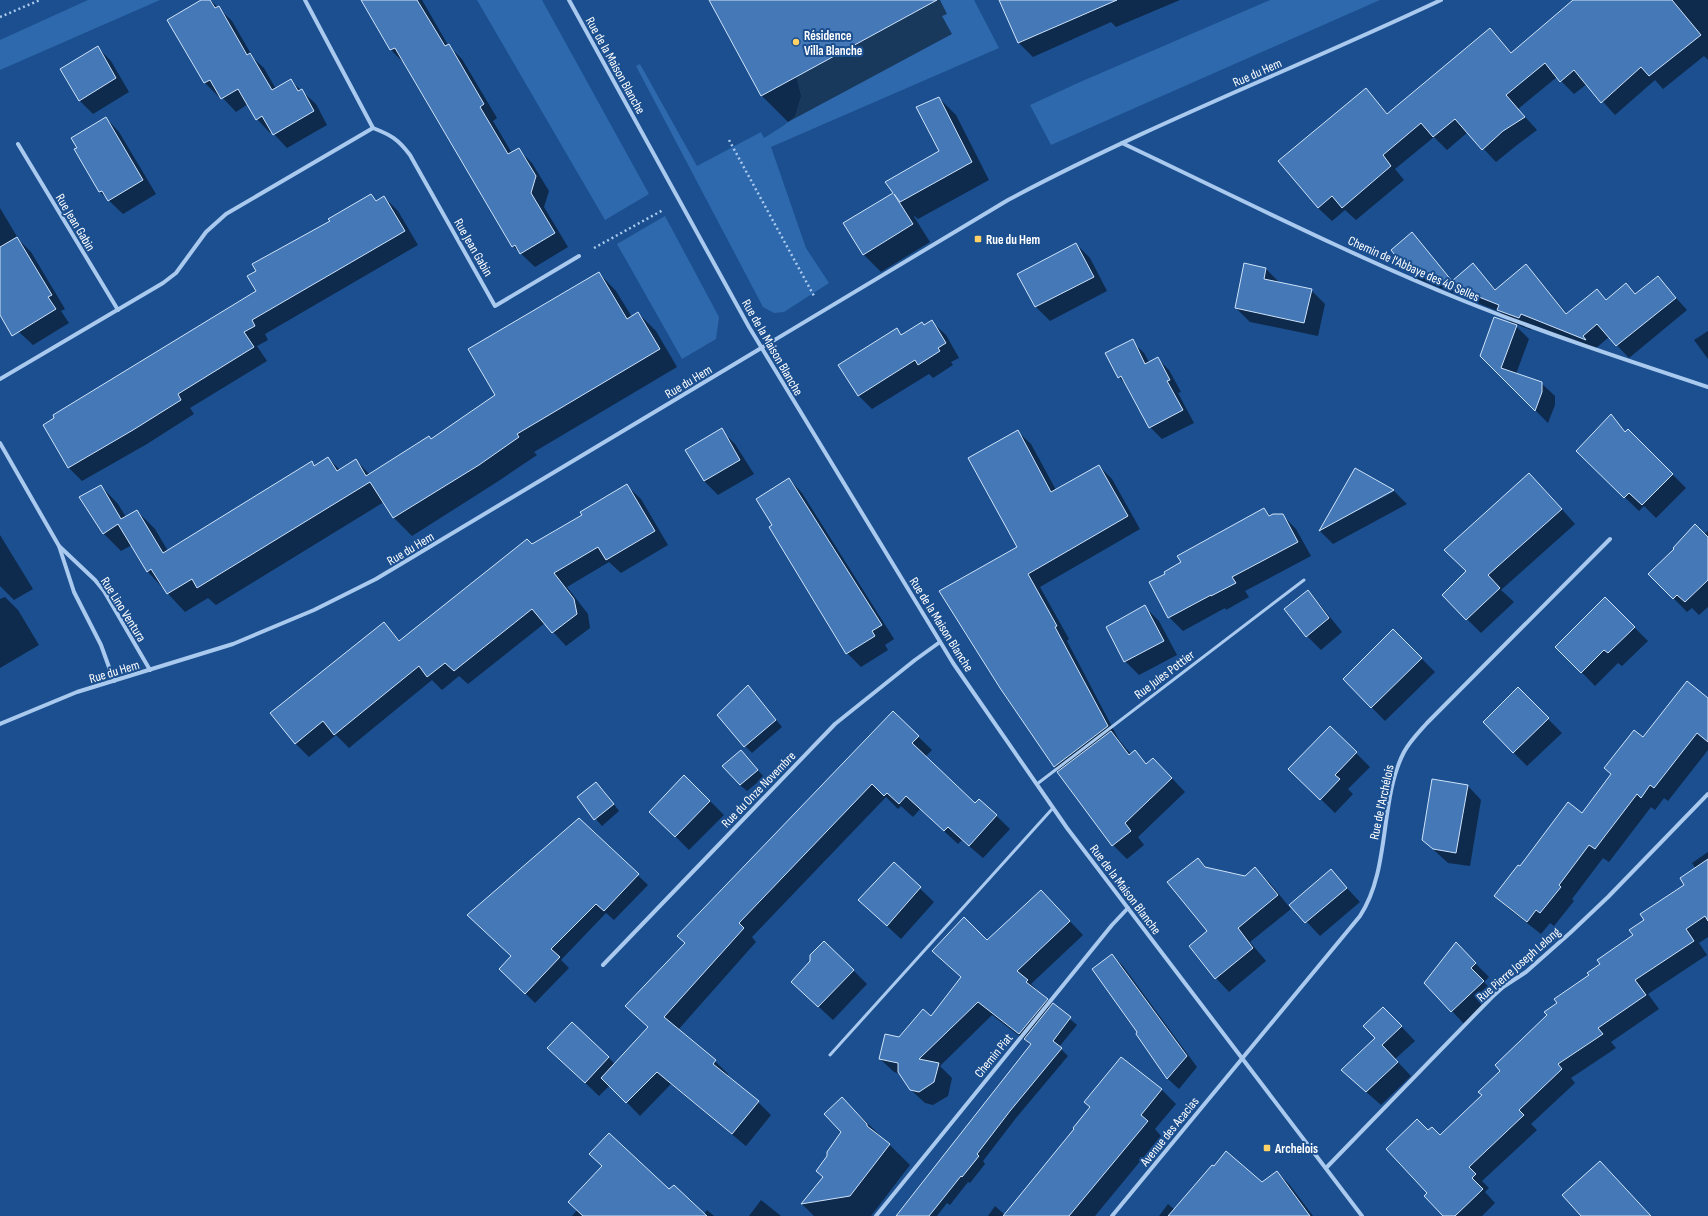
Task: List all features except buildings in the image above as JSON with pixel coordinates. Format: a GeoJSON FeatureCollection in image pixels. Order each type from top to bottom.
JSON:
{"type":"FeatureCollection","features":[{"type":"Feature","properties":{"kind":"street"},"geometry":{"type":"LineString","coordinates":[[0,379],[163,283],[176,273],[206,232],[226,214],[373,128],[305,0]]}},
{"type":"Feature","properties":{"kind":"street","name":"Rue de la Maison Blanche"},"geometry":{"type":"LineString","coordinates":[[569,0],[761,348],[940,642],[1053,808],[1362,1216]]}},
{"type":"Feature","properties":{"kind":"street","name":"Rue du Hem"},"geometry":{"type":"LineString","coordinates":[[0,724],[46,704],[233,644],[314,610],[376,579],[1008,200],[1052,176],[1122,143],[1441,0]]}},
{"type":"Feature","properties":{"kind":"street","name":"Rue Jean Gabin"},"geometry":{"type":"LineString","coordinates":[[373,128],[389,134],[400,142],[410,155],[495,306],[579,256]]}},
{"type":"Feature","properties":{"kind":"street","name":"Chemin de l'Abbaye des 40 Selles"},"geometry":{"type":"LineString","coordinates":[[1122,143],[1359,255],[1451,296],[1587,348],[1708,387]]}},
{"type":"Feature","properties":{"kind":"street","name":"Rue Jean Gabin"},"geometry":{"type":"LineString","coordinates":[[18,144],[118,310]]}},
{"type":"Feature","properties":{"kind":"street","name":"Rue Lino Ventura"},"geometry":{"type":"LineString","coordinates":[[0,444],[59,546],[74,592],[101,645],[114,681]]}},
{"type":"Feature","properties":{"kind":"street","name":"Rue de l'Archélois"},"geometry":{"type":"LineString","coordinates":[[1241,1058],[1360,916],[1368,904],[1376,877],[1395,776],[1405,751],[1414,738],[1432,717],[1610,539]]}},
{"type":"Feature","properties":{"kind":"street","name":"Rue Lino Ventura"},"geometry":{"type":"LineString","coordinates":[[59,546],[91,576],[104,591],[150,670]]}},
{"type":"Feature","properties":{"kind":"street","name":"Rue du Onze Novembre"},"geometry":{"type":"LineString","coordinates":[[603,965],[835,724],[915,660],[940,642]]}},
{"type":"Feature","properties":{"kind":"street","name":"Rue Pierre Joseph Lelong"},"geometry":{"type":"LineString","coordinates":[[1326,1168],[1492,997],[1503,987],[1526,972],[1608,897],[1708,794]]}},
{"type":"Feature","properties":{"kind":"street","name":"Chemin Piat"},"geometry":{"type":"LineString","coordinates":[[876,1216],[1112,925],[1128,908]]}},
{"type":"Feature","properties":{"kind":"street","name":"Avenue des Acacias"},"geometry":{"type":"LineString","coordinates":[[1112,1216],[1241,1058]]}},
{"type":"Feature","properties":{"kind":"lane","name":"Rue Jules Pottier"},"geometry":{"type":"LineString","coordinates":[[1037,784],[1304,580]]}},
{"type":"Feature","properties":{"kind":"lane"},"geometry":{"type":"LineString","coordinates":[[830,1055],[1053,808]]}},
{"type":"Feature","properties":{"kind":"path"},"geometry":{"type":"LineString","coordinates":[[0,17],[40,0]]}},
{"type":"Feature","properties":{"kind":"path"},"geometry":{"type":"LineString","coordinates":[[729,140],[822,311]]}},
{"type":"Feature","properties":{"kind":"path"},"geometry":{"type":"LineString","coordinates":[[579,256],[679,201]]}},
{"type":"Feature","properties":{"kind":"shaded area"},"geometry":{"type":"Polygon","coordinates":[[[88,0],[160,0],[0,70],[0,40],[88,0]]]}},
{"type":"Feature","properties":{"kind":"shaded area"},"geometry":{"type":"Polygon","coordinates":[[[477,0],[542,0],[649,194],[605,220],[477,0]]]}},
{"type":"Feature","properties":{"kind":"shaded area"},"geometry":{"type":"Polygon","coordinates":[[[922,0],[974,0],[999,48],[771,147],[806,248],[829,283],[784,312],[774,313],[763,307],[636,66],[640,64],[697,166],[761,132],[764,138],[783,126],[795,116],[801,96],[796,76],[925,7],[922,0]]]}},
{"type":"Feature","properties":{"kind":"shaded area"},"geometry":{"type":"Polygon","coordinates":[[[1270,0],[1380,0],[1051,145],[1030,105],[1270,0]]]}},
{"type":"Feature","properties":{"kind":"shaded area"},"geometry":{"type":"Polygon","coordinates":[[[665,216],[719,317],[716,339],[682,359],[617,244],[665,216]]]}},
{"type":"Feature","properties":{"kind":"place","name":"Résidence Villa Blanche"},"geometry":{"type":"Point","coordinates":[796,42]}},
{"type":"Feature","properties":{"kind":"place","name":"Rue du Hem"},"geometry":{"type":"Point","coordinates":[978,239]}},
{"type":"Feature","properties":{"kind":"place","name":"Archelois"},"geometry":{"type":"Point","coordinates":[1267,1148]}}]}
